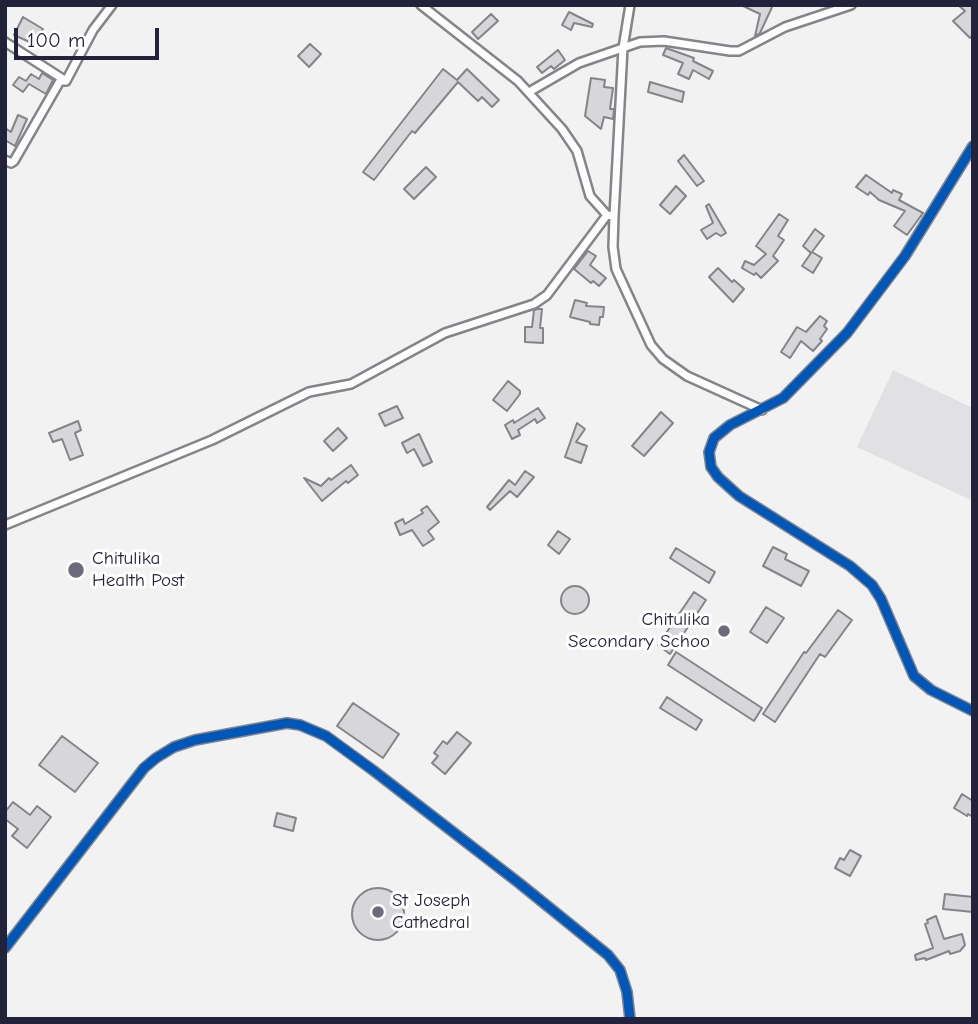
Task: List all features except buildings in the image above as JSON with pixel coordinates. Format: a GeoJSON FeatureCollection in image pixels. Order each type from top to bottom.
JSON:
{"type":"FeatureCollection","features":[{"type":"Feature","properties":{"kind":"street"},"geometry":{"type":"LineString","coordinates":[[66,81],[93,30],[112,5]]}},
{"type":"Feature","properties":{"kind":"street"},"geometry":{"type":"LineString","coordinates":[[421,5],[519,81],[529,92],[562,129],[577,151],[590,196],[611,216]]}},
{"type":"Feature","properties":{"kind":"street"},"geometry":{"type":"LineString","coordinates":[[630,5],[623,48],[611,216],[617,270],[651,345],[663,359],[687,376],[762,411]]}},
{"type":"Feature","properties":{"kind":"street"},"geometry":{"type":"LineString","coordinates":[[529,92],[579,63],[650,40],[739,51],[785,27],[851,5]]}},
{"type":"Feature","properties":{"kind":"street"},"geometry":{"type":"LineString","coordinates":[[5,42],[66,81]]}},
{"type":"Feature","properties":{"kind":"street"},"geometry":{"type":"LineString","coordinates":[[5,160],[14,162],[60,81],[66,81]]}},
{"type":"Feature","properties":{"kind":"street"},"geometry":{"type":"LineString","coordinates":[[973,146],[905,256],[847,333],[783,398],[730,425],[715,438],[709,452],[711,467],[739,496],[850,566],[872,585],[884,605],[914,676],[931,690],[973,711]]}},
{"type":"Feature","properties":{"kind":"street"},"geometry":{"type":"LineString","coordinates":[[5,525],[212,440],[309,392],[351,384],[445,333],[534,304],[547,295],[611,216]]}},
{"type":"Feature","properties":{"kind":"street"},"geometry":{"type":"LineString","coordinates":[[5,948],[144,768],[156,758],[174,747],[195,740],[287,723],[300,725],[326,736],[519,883],[608,955],[620,970],[627,992],[630,1019]]}},
{"type":"Feature","properties":{"kind":"shaded area"},"geometry":{"type":"Polygon","coordinates":[[[893,370],[973,408],[973,501],[857,447],[893,370]]]}},
{"type":"Feature","properties":{"kind":"cycle path"},"geometry":{"type":"LineString","coordinates":[[973,146],[905,256],[847,333],[783,398],[730,425],[714,438],[709,452],[711,467],[739,496],[850,566],[872,585],[881,599],[914,676],[931,690],[973,711]]}},
{"type":"Feature","properties":{"kind":"cycle path"},"geometry":{"type":"LineString","coordinates":[[5,948],[144,768],[156,758],[174,747],[195,740],[287,723],[300,725],[326,736],[519,883],[608,955],[620,970],[627,992],[630,1019]]}},
{"type":"Feature","properties":{"kind":"place","name":"Chitulika Health Post"},"geometry":{"type":"Point","coordinates":[76,570]}},
{"type":"Feature","properties":{"kind":"place","name":"Chitulika Secondary Schoo"},"geometry":{"type":"Point","coordinates":[724,631]}},
{"type":"Feature","properties":{"kind":"place","name":"St Joseph Cathedral"},"geometry":{"type":"Point","coordinates":[378,912]}}]}
